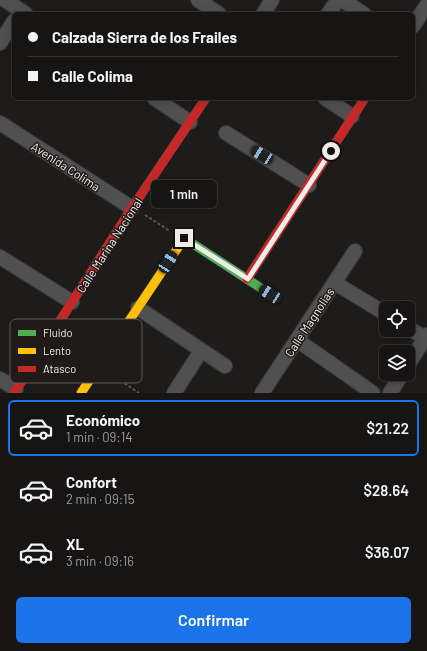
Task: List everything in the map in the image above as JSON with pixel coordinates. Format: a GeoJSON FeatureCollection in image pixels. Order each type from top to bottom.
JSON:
{"type":"FeatureCollection","features":[{"type":"Feature","properties":{"kind":"street"},"geometry":{"type":"LineString","coordinates":[[5,0],[21,12]]}},
{"type":"Feature","properties":{"kind":"street"},"geometry":{"type":"LineString","coordinates":[[198,0],[216,12]]}},
{"type":"Feature","properties":{"kind":"street"},"geometry":{"type":"LineString","coordinates":[[263,12],[272,0]]}},
{"type":"Feature","properties":{"kind":"street"},"geometry":{"type":"LineString","coordinates":[[329,12],[338,0]]}},
{"type":"Feature","properties":{"kind":"street"},"geometry":{"type":"LineString","coordinates":[[342,0],[361,12]]}},
{"type":"Feature","properties":{"kind":"street"},"geometry":{"type":"LineString","coordinates":[[415,23],[427,5]]}},
{"type":"Feature","properties":{"kind":"street"},"geometry":{"type":"LineString","coordinates":[[0,43],[12,25]]}},
{"type":"Feature","properties":{"kind":"street"},"geometry":{"type":"LineString","coordinates":[[157,100],[190,122]]}},
{"type":"Feature","properties":{"kind":"street","name":"Calle Marina Nacional"},"geometry":{"type":"LineString","coordinates":[[61,319],[132,208],[205,100]]}},
{"type":"Feature","properties":{"kind":"street"},"geometry":{"type":"LineString","coordinates":[[328,100],[352,116]]}},
{"type":"Feature","properties":{"kind":"street"},"geometry":{"type":"LineString","coordinates":[[248,279],[364,100]]}},
{"type":"Feature","properties":{"kind":"street","name":"Avenida Colima"},"geometry":{"type":"LineString","coordinates":[[0,123],[132,208]]}},
{"type":"Feature","properties":{"kind":"street"},"geometry":{"type":"LineString","coordinates":[[226,133],[309,185]]}},
{"type":"Feature","properties":{"kind":"street"},"geometry":{"type":"LineString","coordinates":[[131,319],[184,238],[270,294]]}},
{"type":"Feature","properties":{"kind":"street","name":"Calle Magnolias"},"geometry":{"type":"LineString","coordinates":[[262,393],[356,251]]}},
{"type":"Feature","properties":{"kind":"street"},"geometry":{"type":"LineString","coordinates":[[0,257],[72,302]]}},
{"type":"Feature","properties":{"kind":"street"},"geometry":{"type":"LineString","coordinates":[[335,283],[379,310]]}},
{"type":"Feature","properties":{"kind":"street"},"geometry":{"type":"LineString","coordinates":[[138,308],[225,366]]}},
{"type":"Feature","properties":{"kind":"street"},"geometry":{"type":"LineString","coordinates":[[415,332],[426,338],[415,354]]}},
{"type":"Feature","properties":{"kind":"street"},"geometry":{"type":"LineString","coordinates":[[297,340],[373,393]]}},
{"type":"Feature","properties":{"kind":"street"},"geometry":{"type":"LineString","coordinates":[[174,393],[201,351]]}},
{"type":"Feature","properties":{"kind":"street"},"geometry":{"type":"LineString","coordinates":[[0,379],[15,391]]}},
{"type":"Feature","properties":{"kind":"street"},"geometry":{"type":"LineString","coordinates":[[390,393],[398,381]]}},
{"type":"Feature","properties":{"kind":"street"},"geometry":{"type":"LineString","coordinates":[[81,393],[88,383]]}},
{"type":"Feature","properties":{"kind":"path"},"geometry":{"type":"LineString","coordinates":[[132,208],[184,238]]}},
{"type":"Feature","properties":{"kind":"path"},"geometry":{"type":"LineString","coordinates":[[124,383],[139,393]]}},
{"type":"Feature","properties":{"kind":"traffic: fast"},"geometry":{"type":"LineString","coordinates":[[183,240],[184,238],[270,294]]}},
{"type":"Feature","properties":{"kind":"traffic: slow"},"geometry":{"type":"LineString","coordinates":[[130,319],[183,240]]}},
{"type":"Feature","properties":{"kind":"traffic: slow"},"geometry":{"type":"LineString","coordinates":[[81,393],[88,383]]}},
{"type":"Feature","properties":{"kind":"traffic: jam"},"geometry":{"type":"LineString","coordinates":[[61,319],[132,208],[205,100]]}},
{"type":"Feature","properties":{"kind":"traffic: jam"},"geometry":{"type":"LineString","coordinates":[[247,279],[364,100]]}},
{"type":"Feature","properties":{"kind":"traffic: jam"},"geometry":{"type":"LineString","coordinates":[[14,393],[20,383]]}},
{"type":"Feature","properties":{"kind":"route"},"geometry":{"type":"LineString","coordinates":[[184,238],[248,279],[331,151]]}}]}
